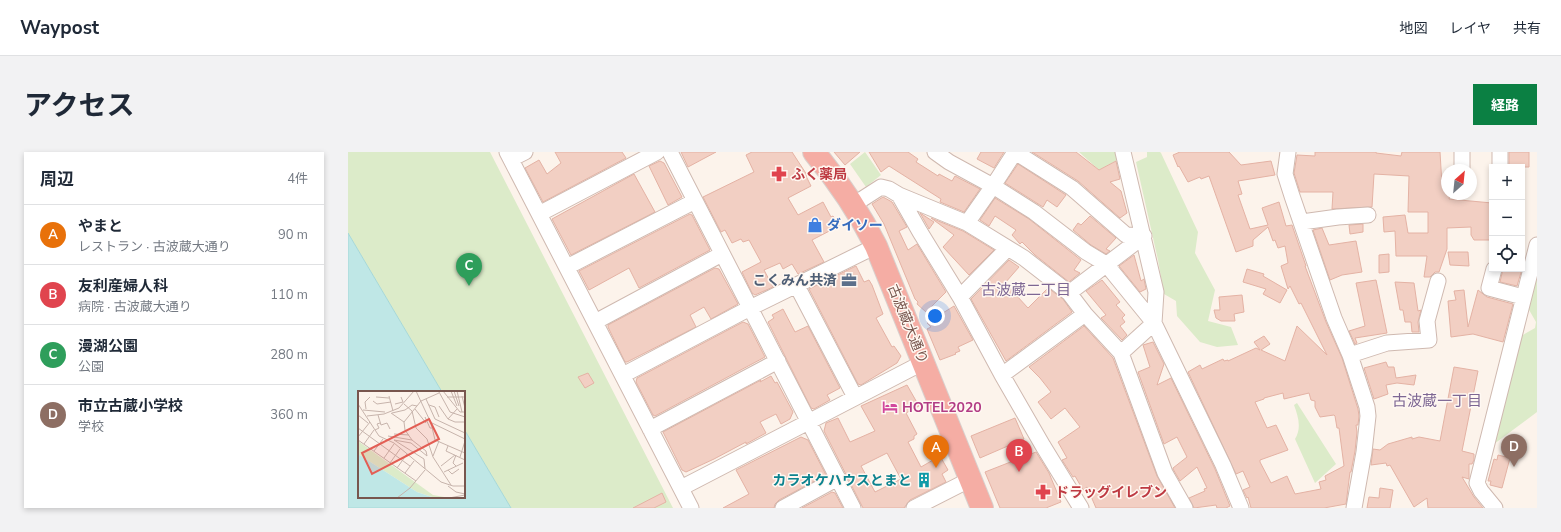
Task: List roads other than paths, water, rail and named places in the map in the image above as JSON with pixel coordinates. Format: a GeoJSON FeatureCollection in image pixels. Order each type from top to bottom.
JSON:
{"type":"FeatureCollection","features":[{"type":"Feature","properties":{"kind":"highway","name":"古波蔵大通り"},"geometry":{"type":"LineString","coordinates":[[814,152],[832,174],[853,205],[876,246],[982,508]]}},
{"type":"Feature","properties":{"kind":"street"},"geometry":{"type":"LineString","coordinates":[[525,152],[509,156],[691,508]]}},
{"type":"Feature","properties":{"kind":"street"},"geometry":{"type":"LineString","coordinates":[[539,214],[657,152]]}},
{"type":"Feature","properties":{"kind":"street"},"geometry":{"type":"LineString","coordinates":[[670,152],[853,508]]}},
{"type":"Feature","properties":{"kind":"street"},"geometry":{"type":"LineString","coordinates":[[935,152],[949,162],[993,186],[1034,212],[1086,252],[1106,264],[1154,323],[1223,465],[1241,508]]}},
{"type":"Feature","properties":{"kind":"street"},"geometry":{"type":"LineString","coordinates":[[967,223],[1015,152],[1072,188],[1126,235],[1144,236]]}},
{"type":"Feature","properties":{"kind":"street"},"geometry":{"type":"LineString","coordinates":[[1121,352],[1154,323],[1156,292],[1123,152]]}},
{"type":"Feature","properties":{"kind":"street"},"geometry":{"type":"LineString","coordinates":[[1288,152],[1286,174],[1334,318],[1350,355],[1368,407],[1368,416],[1354,508]]}},
{"type":"Feature","properties":{"kind":"street"},"geometry":{"type":"LineString","coordinates":[[1462,152],[1462,164]]}},
{"type":"Feature","properties":{"kind":"street"},"geometry":{"type":"LineString","coordinates":[[1500,152],[1500,164]]}},
{"type":"Feature","properties":{"kind":"street"},"geometry":{"type":"LineString","coordinates":[[853,205],[880,187],[889,189],[899,195],[967,223],[1024,258],[1069,293],[1085,314],[1121,352],[1165,472],[1185,508]]}},
{"type":"Feature","properties":{"kind":"street"},"geometry":{"type":"LineString","coordinates":[[899,195],[960,296],[1002,375],[1081,508]]}},
{"type":"Feature","properties":{"kind":"street"},"geometry":{"type":"LineString","coordinates":[[567,267],[695,201]]}},
{"type":"Feature","properties":{"kind":"street"},"geometry":{"type":"LineString","coordinates":[[1302,222],[1368,215]]}},
{"type":"Feature","properties":{"kind":"street"},"geometry":{"type":"LineString","coordinates":[[1069,293],[1144,236]]}},
{"type":"Feature","properties":{"kind":"street"},"geometry":{"type":"LineString","coordinates":[[623,375],[750,308],[876,246]]}},
{"type":"Feature","properties":{"kind":"street"},"geometry":{"type":"LineString","coordinates":[[960,296],[1008,248]]}},
{"type":"Feature","properties":{"kind":"street"},"geometry":{"type":"LineString","coordinates":[[1495,508],[1481,491],[1478,483],[1523,296],[1536,250]]}},
{"type":"Feature","properties":{"kind":"street"},"geometry":{"type":"LineString","coordinates":[[595,322],[722,254]]}},
{"type":"Feature","properties":{"kind":"street"},"geometry":{"type":"LineString","coordinates":[[1493,272],[1489,288],[1523,296]]}},
{"type":"Feature","properties":{"kind":"street"},"geometry":{"type":"LineString","coordinates":[[1350,355],[1387,342],[1429,340],[1427,321],[1438,281]]}},
{"type":"Feature","properties":{"kind":"street"},"geometry":{"type":"LineString","coordinates":[[797,286],[854,397]]}},
{"type":"Feature","properties":{"kind":"street"},"geometry":{"type":"LineString","coordinates":[[1002,375],[1085,314]]}},
{"type":"Feature","properties":{"kind":"street"},"geometry":{"type":"LineString","coordinates":[[650,429],[778,361]]}},
{"type":"Feature","properties":{"kind":"street"},"geometry":{"type":"LineString","coordinates":[[681,488],[809,420],[924,362]]}},
{"type":"Feature","properties":{"kind":"street"},"geometry":{"type":"LineString","coordinates":[[783,508],[838,478]]}},
{"type":"Feature","properties":{"kind":"street"},"geometry":{"type":"LineString","coordinates":[[914,508],[971,479]]}},
{"type":"Feature","properties":{"kind":"water"},"geometry":{"type":"Polygon","coordinates":[[[348,233],[441,391],[358,391],[358,498],[465,498],[465,431],[511,508],[348,508],[348,233]]]}},
{"type":"Feature","properties":{"kind":"place","name":"ふく薬局"},"geometry":{"type":"Point","coordinates":[779,174]}},
{"type":"Feature","properties":{"kind":"place","name":"ダイソー"},"geometry":{"type":"Point","coordinates":[815,225]}},
{"type":"Feature","properties":{"kind":"place","name":"こくみん共済"},"geometry":{"type":"Point","coordinates":[849,280]}},
{"type":"Feature","properties":{"kind":"place","name":"漫湖公園"},"geometry":{"type":"Point","coordinates":[469,286]}},
{"type":"Feature","properties":{"kind":"place","name":"HOTEL2020"},"geometry":{"type":"Point","coordinates":[890,407]}},
{"type":"Feature","properties":{"kind":"place","name":"市立古蔵小学校"},"geometry":{"type":"Point","coordinates":[1514,467]}},
{"type":"Feature","properties":{"kind":"place","name":"やまと"},"geometry":{"type":"Point","coordinates":[936,468]}},
{"type":"Feature","properties":{"kind":"place","name":"友利産婦人科"},"geometry":{"type":"Point","coordinates":[1019,472]}},
{"type":"Feature","properties":{"kind":"place","name":"カラオケハウスとまと"},"geometry":{"type":"Point","coordinates":[924,480]}},
{"type":"Feature","properties":{"kind":"place","name":"ドラッグイレブン"},"geometry":{"type":"Point","coordinates":[1043,492]}},
{"type":"Feature","properties":{"kind":"district","name":"古波蔵二丁目"},"geometry":{"type":"Point","coordinates":[1026,290]}},
{"type":"Feature","properties":{"kind":"district","name":"古波蔵一丁目"},"geometry":{"type":"Point","coordinates":[1437,401]}}]}
